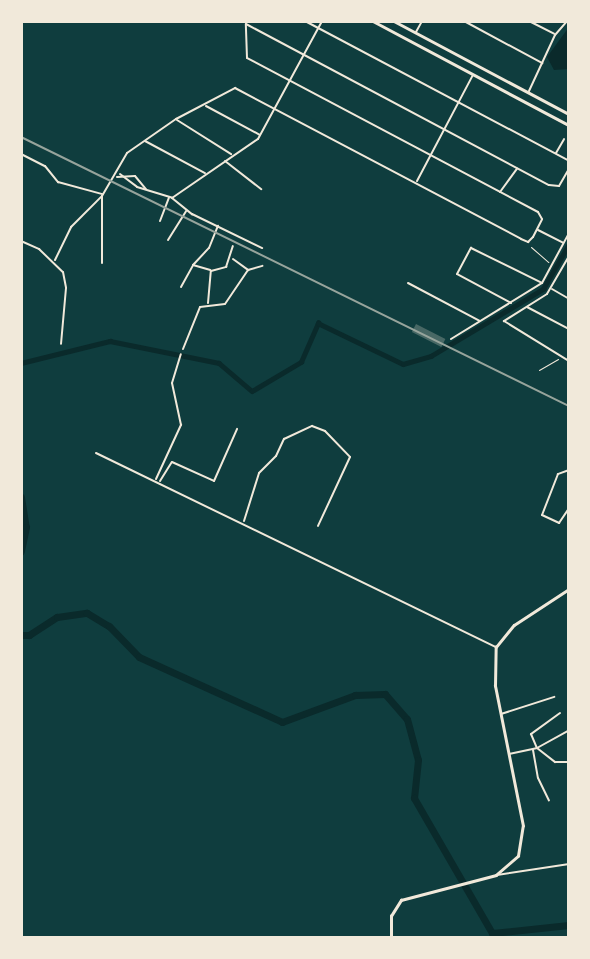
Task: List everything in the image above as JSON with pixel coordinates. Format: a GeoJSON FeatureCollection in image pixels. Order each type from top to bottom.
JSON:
{"type":"FeatureCollection","features":[{"type":"Feature","properties":{"kind":"main road"},"geometry":{"type":"LineString","coordinates":[[373,21],[569,125]]}},
{"type":"Feature","properties":{"kind":"main road"},"geometry":{"type":"LineString","coordinates":[[394,21],[569,114]]}},
{"type":"Feature","properties":{"kind":"main road"},"geometry":{"type":"LineString","coordinates":[[391,938],[391,916],[397,903],[496,875],[513,863],[523,843],[493,671],[496,648],[514,625],[569,589]]}},
{"type":"Feature","properties":{"kind":"street"},"geometry":{"type":"LineString","coordinates":[[305,21],[569,161]]}},
{"type":"Feature","properties":{"kind":"street"},"geometry":{"type":"LineString","coordinates":[[160,221],[171,197],[261,135],[323,21]]}},
{"type":"Feature","properties":{"kind":"street"},"geometry":{"type":"LineString","coordinates":[[415,33],[422,21]]}},
{"type":"Feature","properties":{"kind":"street"},"geometry":{"type":"LineString","coordinates":[[464,21],[542,62]]}},
{"type":"Feature","properties":{"kind":"street"},"geometry":{"type":"LineString","coordinates":[[528,21],[555,34]]}},
{"type":"Feature","properties":{"kind":"street"},"geometry":{"type":"LineString","coordinates":[[528,92],[555,34],[566,21]]}},
{"type":"Feature","properties":{"kind":"street"},"geometry":{"type":"LineString","coordinates":[[54,261],[71,227],[103,195],[119,173],[127,153],[176,119],[235,88],[528,242],[537,230],[542,216],[291,82],[244,54],[244,24],[556,187],[567,177],[569,169]]}},
{"type":"Feature","properties":{"kind":"street"},"geometry":{"type":"LineString","coordinates":[[416,183],[473,74]]}},
{"type":"Feature","properties":{"kind":"street"},"geometry":{"type":"LineString","coordinates":[[204,105],[261,135]]}},
{"type":"Feature","properties":{"kind":"street"},"geometry":{"type":"LineString","coordinates":[[176,119],[232,154]]}},
{"type":"Feature","properties":{"kind":"street"},"geometry":{"type":"LineString","coordinates":[[556,153],[564,139]]}},
{"type":"Feature","properties":{"kind":"street"},"geometry":{"type":"LineString","coordinates":[[144,141],[205,174]]}},
{"type":"Feature","properties":{"kind":"street"},"geometry":{"type":"LineString","coordinates":[[21,154],[45,166],[58,182],[89,194],[103,195]]}},
{"type":"Feature","properties":{"kind":"street"},"geometry":{"type":"LineString","coordinates":[[224,160],[261,189]]}},
{"type":"Feature","properties":{"kind":"street"},"geometry":{"type":"LineString","coordinates":[[500,192],[517,168]]}},
{"type":"Feature","properties":{"kind":"street"},"geometry":{"type":"LineString","coordinates":[[119,173],[146,190],[171,197],[187,211],[262,248]]}},
{"type":"Feature","properties":{"kind":"street"},"geometry":{"type":"LineString","coordinates":[[116,177],[141,179],[146,190]]}},
{"type":"Feature","properties":{"kind":"street"},"geometry":{"type":"LineString","coordinates":[[102,263],[103,195]]}},
{"type":"Feature","properties":{"kind":"street"},"geometry":{"type":"LineString","coordinates":[[168,240],[187,211]]}},
{"type":"Feature","properties":{"kind":"street"},"geometry":{"type":"LineString","coordinates":[[181,287],[193,265],[206,252],[218,226]]}},
{"type":"Feature","properties":{"kind":"street"},"geometry":{"type":"LineString","coordinates":[[537,230],[563,243]]}},
{"type":"Feature","properties":{"kind":"street"},"geometry":{"type":"LineString","coordinates":[[451,339],[542,283],[569,233]]}},
{"type":"Feature","properties":{"kind":"street"},"geometry":{"type":"LineString","coordinates":[[21,241],[54,261],[66,280],[61,344]]}},
{"type":"Feature","properties":{"kind":"street"},"geometry":{"type":"LineString","coordinates":[[193,265],[211,271],[226,267],[232,259],[233,246]]}},
{"type":"Feature","properties":{"kind":"street"},"geometry":{"type":"LineString","coordinates":[[511,303],[457,274],[471,248],[542,283]]}},
{"type":"Feature","properties":{"kind":"street"},"geometry":{"type":"LineString","coordinates":[[569,256],[552,289],[504,323],[564,355],[569,361]]}},
{"type":"Feature","properties":{"kind":"street"},"geometry":{"type":"LineString","coordinates":[[232,259],[248,270]]}},
{"type":"Feature","properties":{"kind":"street"},"geometry":{"type":"LineString","coordinates":[[183,349],[198,309],[208,304],[225,304],[248,270],[262,266]]}},
{"type":"Feature","properties":{"kind":"street"},"geometry":{"type":"LineString","coordinates":[[208,304],[211,271]]}},
{"type":"Feature","properties":{"kind":"street"},"geometry":{"type":"LineString","coordinates":[[408,283],[481,321]]}},
{"type":"Feature","properties":{"kind":"street"},"geometry":{"type":"LineString","coordinates":[[552,289],[569,299]]}},
{"type":"Feature","properties":{"kind":"street"},"geometry":{"type":"LineString","coordinates":[[527,307],[569,329]]}},
{"type":"Feature","properties":{"kind":"street"},"geometry":{"type":"LineString","coordinates":[[564,355],[569,352]]}},
{"type":"Feature","properties":{"kind":"street"},"geometry":{"type":"LineString","coordinates":[[155,480],[181,425],[172,387],[181,354]]}},
{"type":"Feature","properties":{"kind":"street"},"geometry":{"type":"LineString","coordinates":[[244,523],[259,473],[276,456],[285,439],[312,426],[325,431],[349,457],[318,526]]}},
{"type":"Feature","properties":{"kind":"street"},"geometry":{"type":"LineString","coordinates":[[160,482],[172,462],[214,481],[237,429]]}},
{"type":"Feature","properties":{"kind":"street"},"geometry":{"type":"LineString","coordinates":[[96,453],[496,648]]}},
{"type":"Feature","properties":{"kind":"street"},"geometry":{"type":"LineString","coordinates":[[569,470],[558,474],[542,514],[559,523],[569,508]]}},
{"type":"Feature","properties":{"kind":"street"},"geometry":{"type":"LineString","coordinates":[[500,714],[554,697]]}},
{"type":"Feature","properties":{"kind":"street"},"geometry":{"type":"LineString","coordinates":[[560,713],[532,732],[537,748],[555,762],[569,763]]}},
{"type":"Feature","properties":{"kind":"street"},"geometry":{"type":"LineString","coordinates":[[509,754],[537,748],[569,730]]}},
{"type":"Feature","properties":{"kind":"street"},"geometry":{"type":"LineString","coordinates":[[533,749],[538,778],[549,801]]}},
{"type":"Feature","properties":{"kind":"street"},"geometry":{"type":"LineString","coordinates":[[496,875],[569,864]]}},
{"type":"Feature","properties":{"kind":"path"},"geometry":{"type":"LineString","coordinates":[[528,242],[553,265]]}},
{"type":"Feature","properties":{"kind":"path"},"geometry":{"type":"LineString","coordinates":[[539,370],[564,355]]}},
{"type":"Feature","properties":{"kind":"water"},"geometry":{"type":"Polygon","coordinates":[[[569,27],[569,69],[554,70],[547,57],[569,27]]]}},
{"type":"Feature","properties":{"kind":"building"},"geometry":{"type":"Polygon","coordinates":[[[416,324],[445,339],[441,347],[412,332],[416,324]]]}},
{"type":"Feature","properties":{"kind":"waterway"},"geometry":{"type":"LineString","coordinates":[[21,363],[110,341],[219,363],[252,391],[301,362],[318,323],[403,364],[431,356],[543,289],[569,244]]}},
{"type":"Feature","properties":{"kind":"waterway"},"geometry":{"type":"LineString","coordinates":[[21,497],[26,527],[21,551]]}},
{"type":"Feature","properties":{"kind":"waterway"},"geometry":{"type":"LineString","coordinates":[[21,635],[29,635],[57,617],[87,613],[109,626],[139,657],[282,722],[355,695],[385,694],[407,719],[418,760],[414,798],[492,933],[569,925]]}},
{"type":"Feature","properties":{"kind":"tram line"},"geometry":{"type":"LineString","coordinates":[[21,137],[569,406]]}}]}
